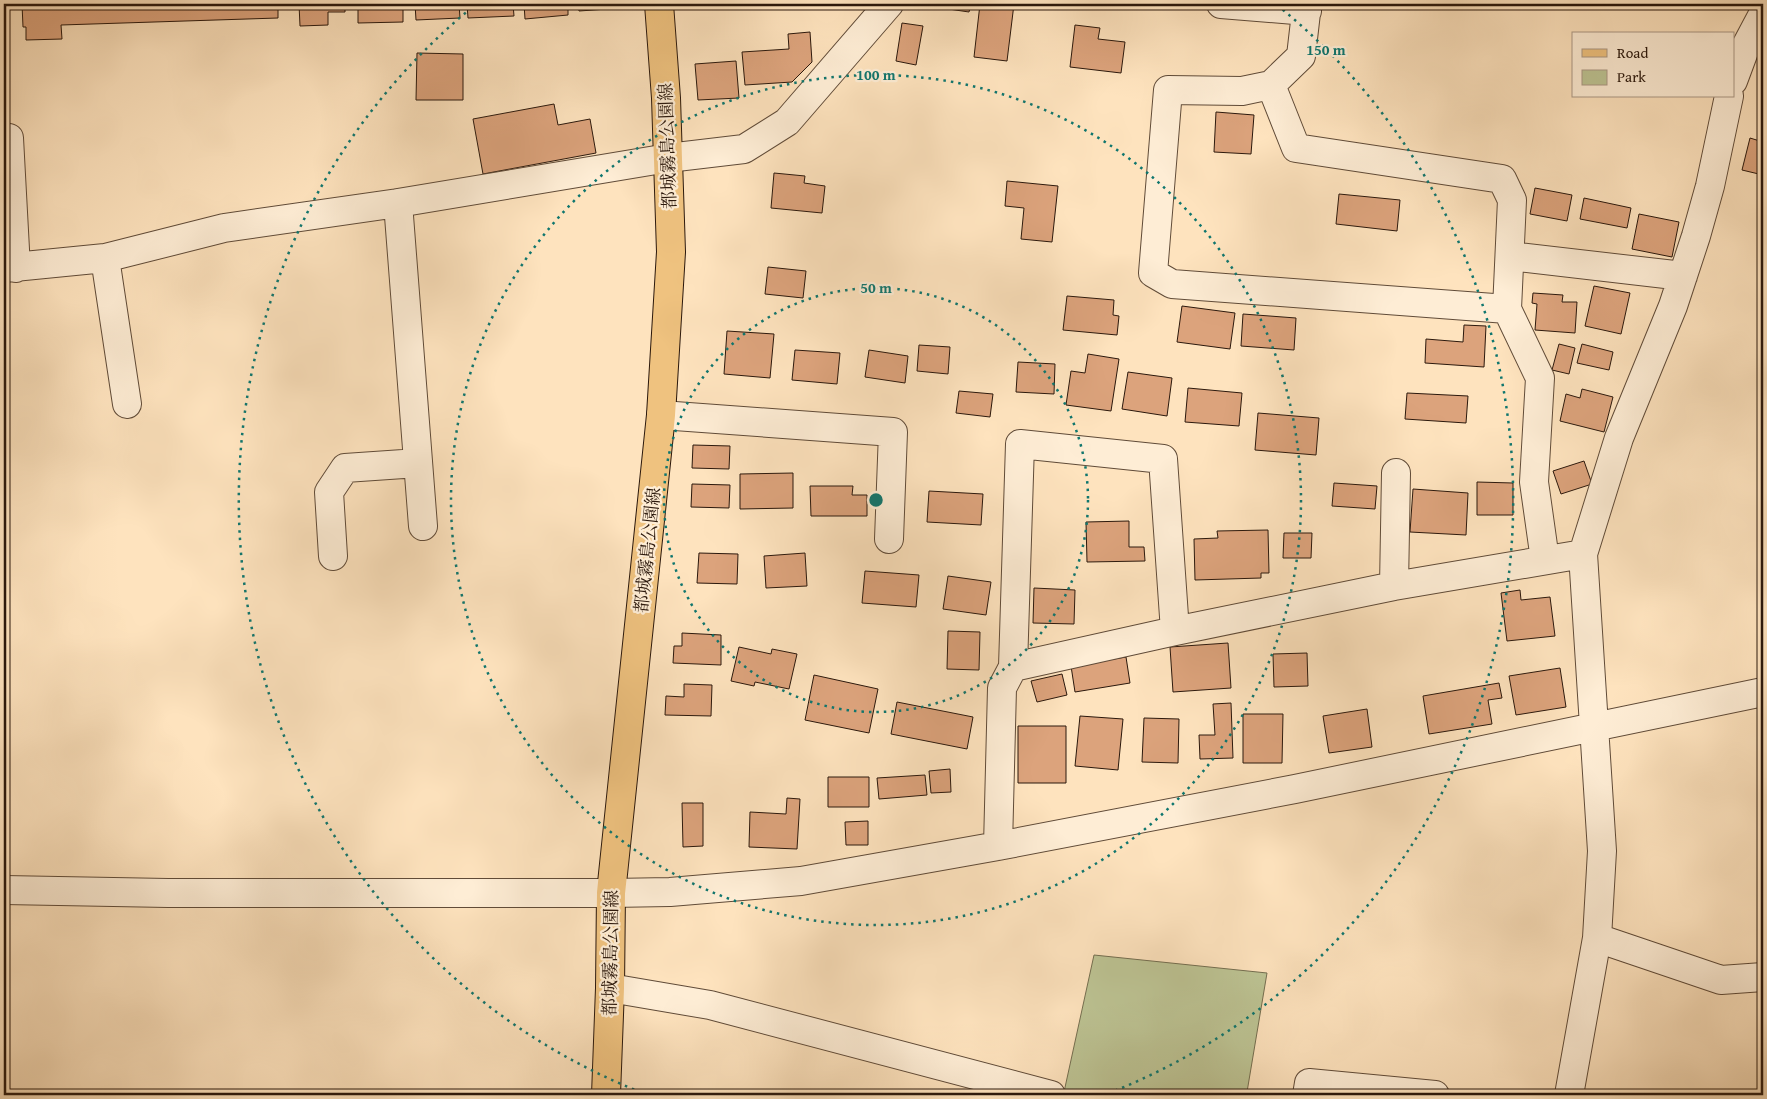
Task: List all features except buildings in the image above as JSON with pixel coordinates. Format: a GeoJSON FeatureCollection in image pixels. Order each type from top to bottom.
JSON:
{"type":"FeatureCollection","features":[{"type":"Feature","properties":{"kind":"main road","name":"都城霧島公園線"},"geometry":{"type":"LineString","coordinates":[[606,1095],[610,988],[610,893],[661,415],[671,252],[666,98],[659,4]]}},
{"type":"Feature","properties":{"kind":"street"},"geometry":{"type":"LineString","coordinates":[[9,138],[10,268],[105,258],[224,228],[398,204],[668,158],[744,149],[787,122],[890,4]]}},
{"type":"Feature","properties":{"kind":"street"},"geometry":{"type":"LineString","coordinates":[[1221,4],[1307,7],[1301,56],[1271,85],[1242,91],[1168,90],[1153,273],[1172,284],[1507,309]]}},
{"type":"Feature","properties":{"kind":"street"},"geometry":{"type":"LineString","coordinates":[[1734,78],[1746,46],[1763,14]]}},
{"type":"Feature","properties":{"kind":"street"},"geometry":{"type":"LineString","coordinates":[[1271,85],[1296,148],[1502,179],[1512,200],[1507,309],[1540,378],[1534,482],[1545,560]]}},
{"type":"Feature","properties":{"kind":"street"},"geometry":{"type":"LineString","coordinates":[[1570,1095],[1597,938],[1602,851],[1583,554],[1619,438],[1673,306],[1696,236],[1710,186],[1730,98]]}},
{"type":"Feature","properties":{"kind":"street"},"geometry":{"type":"LineString","coordinates":[[398,204],[423,526]]}},
{"type":"Feature","properties":{"kind":"street"},"geometry":{"type":"LineString","coordinates":[[1510,256],[1682,276]]}},
{"type":"Feature","properties":{"kind":"street"},"geometry":{"type":"LineString","coordinates":[[105,258],[127,404]]}},
{"type":"Feature","properties":{"kind":"street"},"geometry":{"type":"LineString","coordinates":[[661,415],[893,432],[889,539]]}},
{"type":"Feature","properties":{"kind":"street"},"geometry":{"type":"LineString","coordinates":[[998,846],[1002,688],[1013,667],[1020,444],[1163,459],[1175,631]]}},
{"type":"Feature","properties":{"kind":"street"},"geometry":{"type":"LineString","coordinates":[[333,556],[329,492],[345,468],[418,463]]}},
{"type":"Feature","properties":{"kind":"street"},"geometry":{"type":"LineString","coordinates":[[1394,586],[1396,473]]}},
{"type":"Feature","properties":{"kind":"street"},"geometry":{"type":"LineString","coordinates":[[1013,667],[1175,631],[1394,586],[1583,554]]}},
{"type":"Feature","properties":{"kind":"street"},"geometry":{"type":"LineString","coordinates":[[4,890],[178,893],[610,893],[670,892],[801,880],[998,846],[1295,789],[1763,692]]}},
{"type":"Feature","properties":{"kind":"street"},"geometry":{"type":"LineString","coordinates":[[1597,938],[1721,980],[1763,977]]}},
{"type":"Feature","properties":{"kind":"street"},"geometry":{"type":"LineString","coordinates":[[610,988],[710,1005],[1051,1095]]}},
{"type":"Feature","properties":{"kind":"street"},"geometry":{"type":"LineString","coordinates":[[1307,1095],[1308,1083],[1435,1095]]}},
{"type":"Feature","properties":{"kind":"green space"},"geometry":{"type":"Polygon","coordinates":[[[1094,955],[1267,973],[1247,1092],[1244,1095],[1072,1095],[1064,1092],[1094,955]]]}}]}
